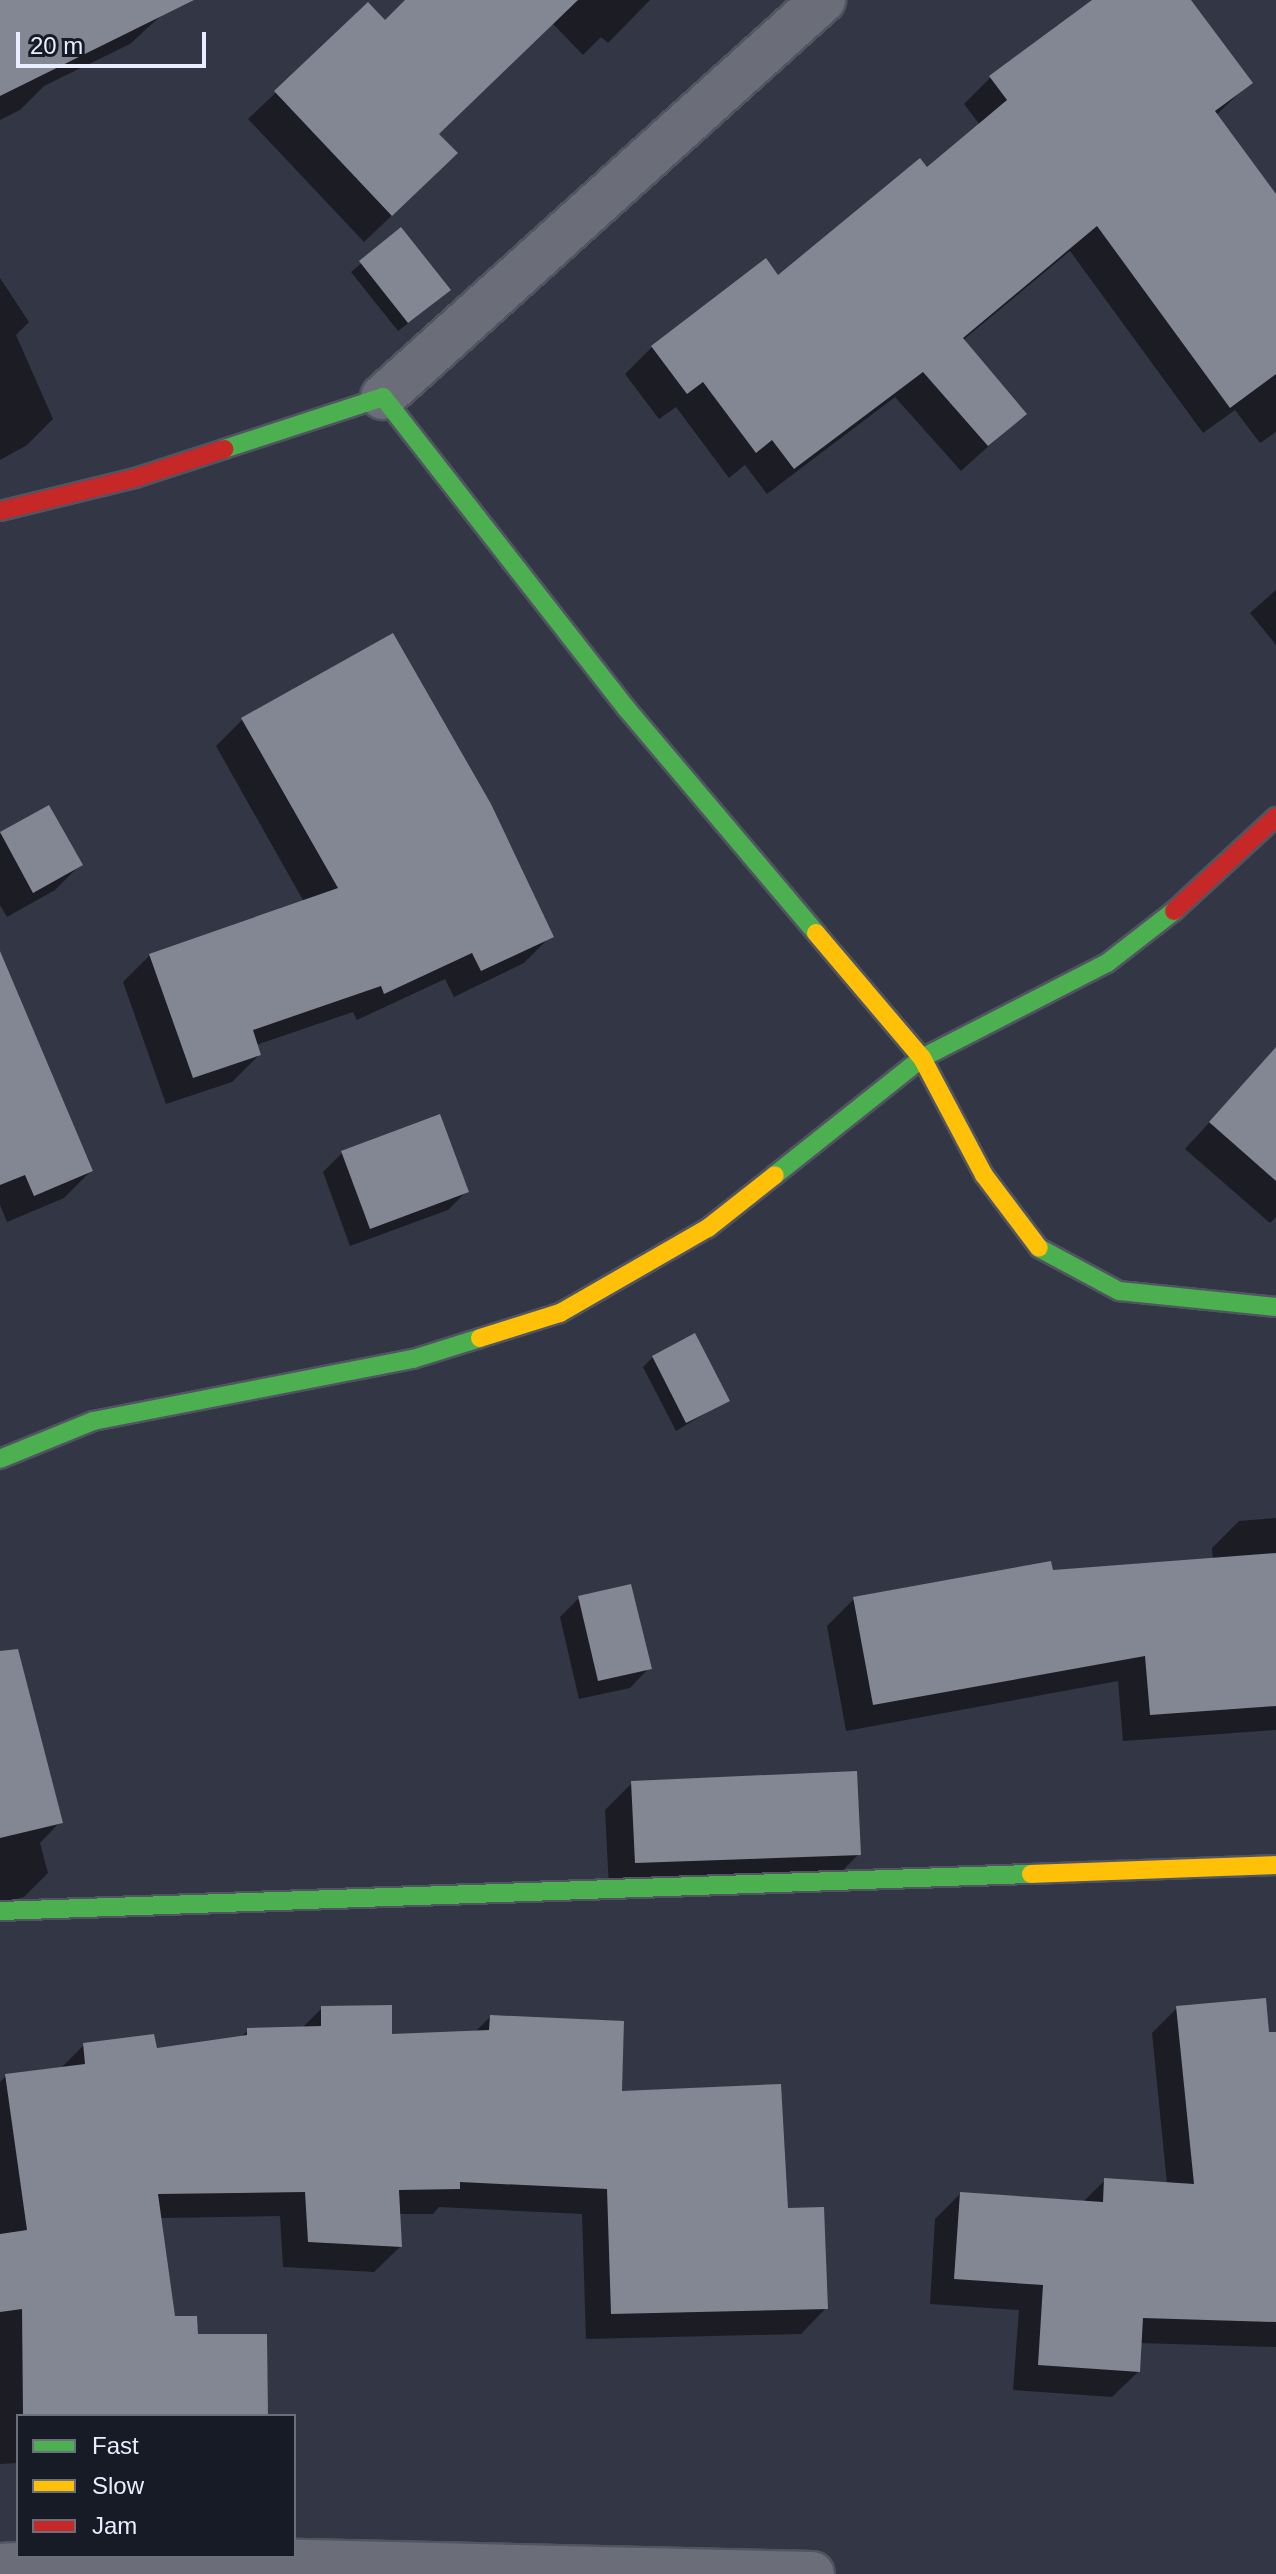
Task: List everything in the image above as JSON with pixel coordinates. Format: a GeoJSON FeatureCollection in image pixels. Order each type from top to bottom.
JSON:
{"type":"FeatureCollection","features":[{"type":"Feature","properties":{"kind":"street"},"geometry":{"type":"LineString","coordinates":[[0,511],[135,478],[383,397],[823,0]]}},
{"type":"Feature","properties":{"kind":"street"},"geometry":{"type":"LineString","coordinates":[[383,397],[626,708],[922,1058],[984,1175],[1043,1254],[1119,1291],[1276,1307]]}},
{"type":"Feature","properties":{"kind":"street"},"geometry":{"type":"LineString","coordinates":[[0,1459],[93,1421],[413,1359],[560,1313],[708,1228],[922,1058],[1107,963],[1196,895],[1276,817]]}},
{"type":"Feature","properties":{"kind":"street"},"geometry":{"type":"LineString","coordinates":[[0,1911],[1276,1865]]}},
{"type":"Feature","properties":{"kind":"street"},"geometry":{"type":"LineString","coordinates":[[0,2566],[135,2558],[812,2574]]}},
{"type":"Feature","properties":{"kind":"building"},"geometry":{"type":"Polygon","coordinates":[[[0,0],[194,0],[0,96],[0,0]]]}},
{"type":"Feature","properties":{"kind":"building"},"geometry":{"type":"Polygon","coordinates":[[[405,0],[578,0],[439,134],[458,153],[392,216],[274,91],[368,2],[385,20],[405,0]]]}},
{"type":"Feature","properties":{"kind":"building"},"geometry":{"type":"Polygon","coordinates":[[[1092,0],[1191,0],[1253,83],[1215,111],[1276,194],[1276,374],[1230,408],[1097,226],[963,338],[1027,414],[988,446],[923,372],[794,469],[772,440],[756,453],[703,382],[687,394],[651,346],[766,258],[778,275],[920,158],[927,167],[1007,100],[989,76],[1092,0]]]}},
{"type":"Feature","properties":{"kind":"building"},"geometry":{"type":"Polygon","coordinates":[[[401,227],[451,290],[408,323],[359,261],[401,227]]]}},
{"type":"Feature","properties":{"kind":"building"},"geometry":{"type":"Polygon","coordinates":[[[393,633],[491,804],[554,937],[481,971],[472,953],[384,994],[381,986],[253,1030],[261,1055],[193,1078],[149,954],[338,888],[241,718],[393,633]]]}},
{"type":"Feature","properties":{"kind":"building"},"geometry":{"type":"Polygon","coordinates":[[[49,805],[83,865],[33,893],[0,832],[49,805]]]}},
{"type":"Feature","properties":{"kind":"building"},"geometry":{"type":"Polygon","coordinates":[[[0,951],[93,1171],[34,1196],[25,1175],[0,1185],[0,951]]]}},
{"type":"Feature","properties":{"kind":"building"},"geometry":{"type":"Polygon","coordinates":[[[1276,1047],[1276,1181],[1209,1122],[1276,1047]]]}},
{"type":"Feature","properties":{"kind":"building"},"geometry":{"type":"Polygon","coordinates":[[[440,1114],[469,1192],[370,1229],[341,1151],[440,1114]]]}},
{"type":"Feature","properties":{"kind":"building"},"geometry":{"type":"Polygon","coordinates":[[[695,1333],[730,1401],[686,1423],[652,1356],[695,1333]]]}},
{"type":"Feature","properties":{"kind":"building"},"geometry":{"type":"Polygon","coordinates":[[[1276,1553],[1276,1706],[1150,1715],[1145,1656],[873,1705],[853,1597],[1051,1561],[1053,1570],[1276,1553]]]}},
{"type":"Feature","properties":{"kind":"building"},"geometry":{"type":"Polygon","coordinates":[[[631,1584],[652,1669],[598,1681],[578,1596],[631,1584]]]}},
{"type":"Feature","properties":{"kind":"building"},"geometry":{"type":"Polygon","coordinates":[[[18,1649],[63,1823],[0,1838],[0,1651],[18,1649]]]}},
{"type":"Feature","properties":{"kind":"building"},"geometry":{"type":"Polygon","coordinates":[[[857,1771],[861,1855],[635,1863],[631,1781],[857,1771]]]}},
{"type":"Feature","properties":{"kind":"building"},"geometry":{"type":"Polygon","coordinates":[[[1266,1998],[1269,2032],[1276,2032],[1276,2322],[1143,2318],[1140,2372],[1038,2365],[1043,2285],[954,2279],[960,2192],[1103,2202],[1104,2178],[1194,2184],[1176,2006],[1266,1998]]]}},
{"type":"Feature","properties":{"kind":"building"},"geometry":{"type":"Polygon","coordinates":[[[392,2005],[392,2034],[489,2030],[490,2015],[624,2021],[622,2091],[781,2084],[788,2208],[824,2207],[828,2309],[611,2314],[607,2189],[460,2182],[460,2189],[399,2190],[402,2247],[308,2242],[305,2192],[158,2194],[175,2316],[197,2316],[198,2334],[267,2334],[268,2414],[23,2414],[22,2309],[0,2312],[0,2234],[27,2230],[5,2074],[85,2064],[83,2043],[154,2034],[157,2048],[247,2035],[247,2028],[321,2026],[321,2006],[392,2005]]]}},
{"type":"Feature","properties":{"kind":"traffic: fast"},"geometry":{"type":"LineString","coordinates":[[224,449],[383,397],[626,708],[816,933]]}},
{"type":"Feature","properties":{"kind":"traffic: fast"},"geometry":{"type":"LineString","coordinates":[[775,1175],[922,1058],[1107,963],[1174,911]]}},
{"type":"Feature","properties":{"kind":"traffic: fast"},"geometry":{"type":"LineString","coordinates":[[1039,1248],[1119,1291],[1276,1307]]}},
{"type":"Feature","properties":{"kind":"traffic: fast"},"geometry":{"type":"LineString","coordinates":[[0,1459],[93,1421],[413,1359],[480,1338]]}},
{"type":"Feature","properties":{"kind":"traffic: fast"},"geometry":{"type":"LineString","coordinates":[[0,1911],[1031,1874]]}},
{"type":"Feature","properties":{"kind":"traffic: slow"},"geometry":{"type":"LineString","coordinates":[[816,933],[922,1058],[984,1175],[1039,1248]]}},
{"type":"Feature","properties":{"kind":"traffic: slow"},"geometry":{"type":"LineString","coordinates":[[480,1338],[560,1313],[708,1228],[775,1175]]}},
{"type":"Feature","properties":{"kind":"traffic: slow"},"geometry":{"type":"LineString","coordinates":[[1031,1874],[1276,1865]]}},
{"type":"Feature","properties":{"kind":"traffic: jam"},"geometry":{"type":"LineString","coordinates":[[0,511],[135,478],[224,449]]}},
{"type":"Feature","properties":{"kind":"traffic: jam"},"geometry":{"type":"LineString","coordinates":[[1174,911],[1276,817]]}}]}
